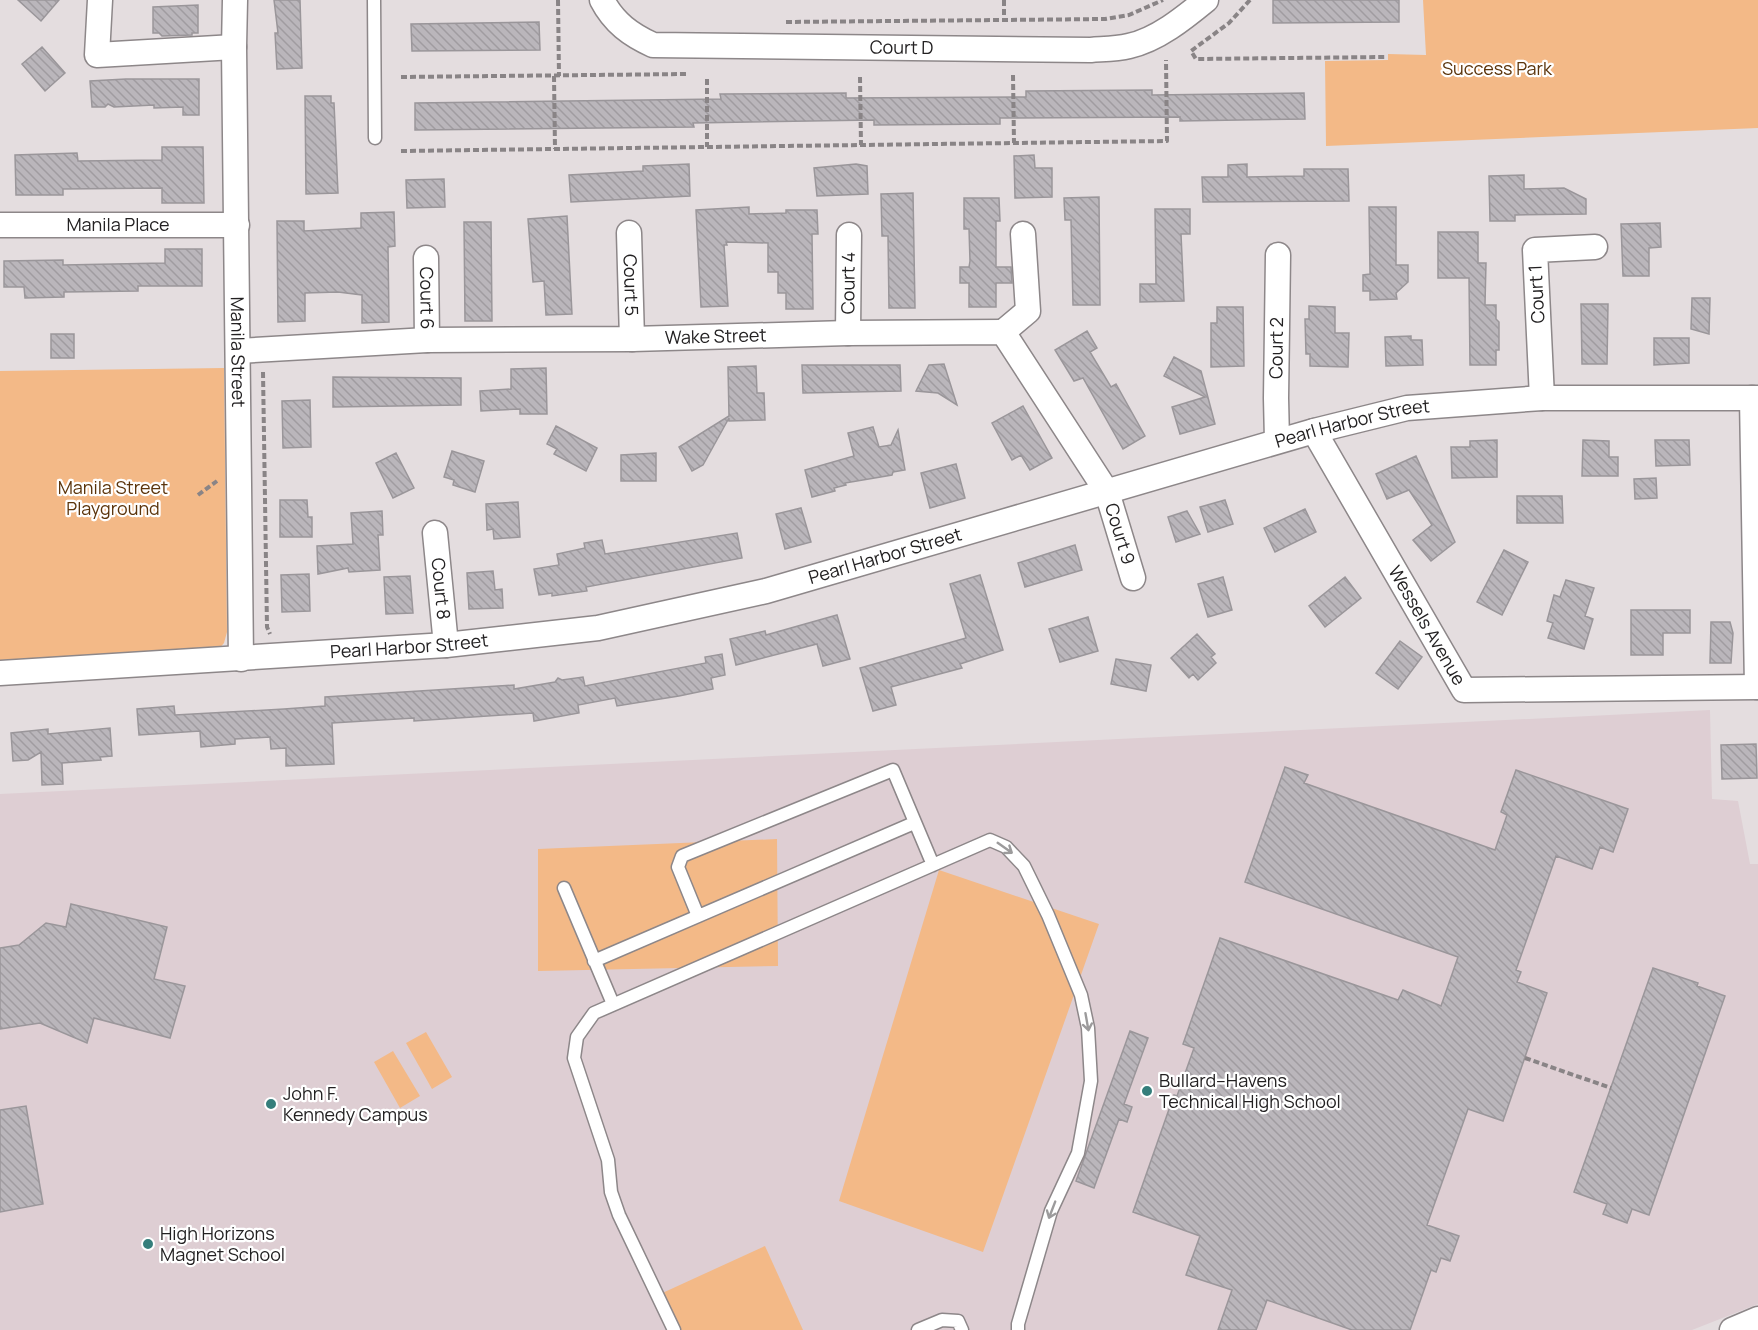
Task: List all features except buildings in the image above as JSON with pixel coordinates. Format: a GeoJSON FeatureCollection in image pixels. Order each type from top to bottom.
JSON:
{"type":"FeatureCollection","features":[{"type":"Feature","properties":{"kind":"street"},"geometry":{"type":"LineString","coordinates":[[100,0],[97,55],[234,47]]}},
{"type":"Feature","properties":{"kind":"street","name":"Manila Street"},"geometry":{"type":"LineString","coordinates":[[235,0],[241,659]]}},
{"type":"Feature","properties":{"kind":"street","name":"Court D"},"geometry":{"type":"LineString","coordinates":[[602,0],[631,35],[653,45],[1091,50],[1130,46],[1160,33],[1206,0]]}},
{"type":"Feature","properties":{"kind":"street","name":"Manila Place"},"geometry":{"type":"LineString","coordinates":[[0,225],[237,225]]}},
{"type":"Feature","properties":{"kind":"street","name":"Court 5"},"geometry":{"type":"LineString","coordinates":[[629,233],[632,339]]}},
{"type":"Feature","properties":{"kind":"street"},"geometry":{"type":"LineString","coordinates":[[1023,234],[1028,311],[1003,332],[1107,492]]}},
{"type":"Feature","properties":{"kind":"street","name":"Court 4"},"geometry":{"type":"LineString","coordinates":[[848,333],[849,235]]}},
{"type":"Feature","properties":{"kind":"street","name":"Court 1"},"geometry":{"type":"LineString","coordinates":[[1542,398],[1535,250],[1595,247]]}},
{"type":"Feature","properties":{"kind":"street","name":"Court 2"},"geometry":{"type":"LineString","coordinates":[[1278,255],[1276,398],[1278,441]]}},
{"type":"Feature","properties":{"kind":"street","name":"Court 6"},"geometry":{"type":"LineString","coordinates":[[426,258],[427,340]]}},
{"type":"Feature","properties":{"kind":"street","name":"Wake Street"},"geometry":{"type":"LineString","coordinates":[[238,351],[427,340],[632,339],[848,333],[1003,332]]}},
{"type":"Feature","properties":{"kind":"street","name":"Pearl Harbor Street"},"geometry":{"type":"LineString","coordinates":[[0,673],[446,645],[598,628],[755,594],[1278,441],[1407,408],[1542,398],[1755,398]]}},
{"type":"Feature","properties":{"kind":"street"},"geometry":{"type":"LineString","coordinates":[[1755,398],[1757,687]]}},
{"type":"Feature","properties":{"kind":"street","name":"Wessels Avenue"},"geometry":{"type":"LineString","coordinates":[[1314,431],[1464,690],[1757,687]]}},
{"type":"Feature","properties":{"kind":"street","name":"Court 9"},"geometry":{"type":"LineString","coordinates":[[1107,492],[1133,578]]}},
{"type":"Feature","properties":{"kind":"street","name":"Court 8"},"geometry":{"type":"LineString","coordinates":[[435,533],[446,645]]}},
{"type":"Feature","properties":{"kind":"street"},"geometry":{"type":"LineString","coordinates":[[1732,1330],[1758,1319]]}},
{"type":"Feature","properties":{"kind":"lane"},"geometry":{"type":"LineString","coordinates":[[374,0],[375,138]]}},
{"type":"Feature","properties":{"kind":"lane"},"geometry":{"type":"LineString","coordinates":[[698,916],[678,867],[682,856],[893,770],[933,865]]}},
{"type":"Feature","properties":{"kind":"lane"},"geometry":{"type":"LineString","coordinates":[[594,961],[914,823]]}},
{"type":"Feature","properties":{"kind":"lane"},"geometry":{"type":"LineString","coordinates":[[674,1330],[619,1215],[611,1192],[605,1150],[574,1058],[577,1037],[594,1013],[990,840],[1006,847],[1024,866],[1081,995],[1088,1028],[1091,1081],[1078,1153],[1051,1211],[1018,1330]]}},
{"type":"Feature","properties":{"kind":"lane"},"geometry":{"type":"LineString","coordinates":[[564,888],[613,1004]]}},
{"type":"Feature","properties":{"kind":"lane"},"geometry":{"type":"LineString","coordinates":[[918,1330],[942,1320],[958,1321],[962,1330]]}},
{"type":"Feature","properties":{"kind":"path"},"geometry":{"type":"LineString","coordinates":[[555,149],[558,0]]}},
{"type":"Feature","properties":{"kind":"path"},"geometry":{"type":"LineString","coordinates":[[1004,0],[1004,20]]}},
{"type":"Feature","properties":{"kind":"path"},"geometry":{"type":"LineString","coordinates":[[781,22],[1118,17],[1150,7],[1163,0]]}},
{"type":"Feature","properties":{"kind":"path"},"geometry":{"type":"LineString","coordinates":[[1250,0],[1229,23],[1191,51],[1196,59],[1386,57]]}},
{"type":"Feature","properties":{"kind":"path"},"geometry":{"type":"LineString","coordinates":[[401,151],[1167,141],[1166,60]]}},
{"type":"Feature","properties":{"kind":"path"},"geometry":{"type":"LineString","coordinates":[[401,77],[686,74]]}},
{"type":"Feature","properties":{"kind":"path"},"geometry":{"type":"LineString","coordinates":[[1013,75],[1014,143]]}},
{"type":"Feature","properties":{"kind":"path"},"geometry":{"type":"LineString","coordinates":[[861,77],[861,145]]}},
{"type":"Feature","properties":{"kind":"path"},"geometry":{"type":"LineString","coordinates":[[707,79],[707,147]]}},
{"type":"Feature","properties":{"kind":"path"},"geometry":{"type":"LineString","coordinates":[[198,495],[219,479],[219,491]]}},
{"type":"Feature","properties":{"kind":"path"},"geometry":{"type":"LineString","coordinates":[[1525,1058],[1611,1088]]}},
{"type":"Feature","properties":{"kind":"shaded area","name":"Bullard–Havens Technical High School"},"geometry":{"type":"Polygon","coordinates":[[[1710,710],[1712,799],[1738,801],[1750,864],[1758,864],[1758,1304],[1692,1330],[0,1330],[0,794],[1710,710]]]}},
{"type":"Feature","properties":{"kind":"green space","name":"Success Park"},"geometry":{"type":"Polygon","coordinates":[[[1423,0],[1758,0],[1758,128],[1326,146],[1325,61],[1388,60],[1388,54],[1426,55],[1423,0]]]}},
{"type":"Feature","properties":{"kind":"green space","name":"Manila Street Playground"},"geometry":{"type":"Polygon","coordinates":[[[224,368],[227,632],[224,643],[218,650],[0,664],[0,371],[224,368]]]}},
{"type":"Feature","properties":{"kind":"green space"},"geometry":{"type":"Polygon","coordinates":[[[777,839],[778,966],[538,971],[538,849],[777,839]]]}},
{"type":"Feature","properties":{"kind":"green space"},"geometry":{"type":"Polygon","coordinates":[[[939,870],[1099,924],[983,1252],[839,1201],[939,870]]]}},
{"type":"Feature","properties":{"kind":"green space"},"geometry":{"type":"Polygon","coordinates":[[[426,1032],[452,1077],[432,1089],[406,1043],[426,1032]]]}},
{"type":"Feature","properties":{"kind":"green space"},"geometry":{"type":"Polygon","coordinates":[[[393,1051],[420,1096],[400,1108],[374,1062],[393,1051]]]}},
{"type":"Feature","properties":{"kind":"green space"},"geometry":{"type":"Polygon","coordinates":[[[765,1246],[803,1330],[674,1330],[658,1295],[765,1246]]]}},
{"type":"Feature","properties":{"kind":"place","name":"Bullard–Havens Technical High School"},"geometry":{"type":"Point","coordinates":[1147,1091]}},
{"type":"Feature","properties":{"kind":"place","name":"John F. Kennedy Campus"},"geometry":{"type":"Point","coordinates":[271,1104]}},
{"type":"Feature","properties":{"kind":"place","name":"High Horizons Magnet School"},"geometry":{"type":"Point","coordinates":[148,1244]}}]}
